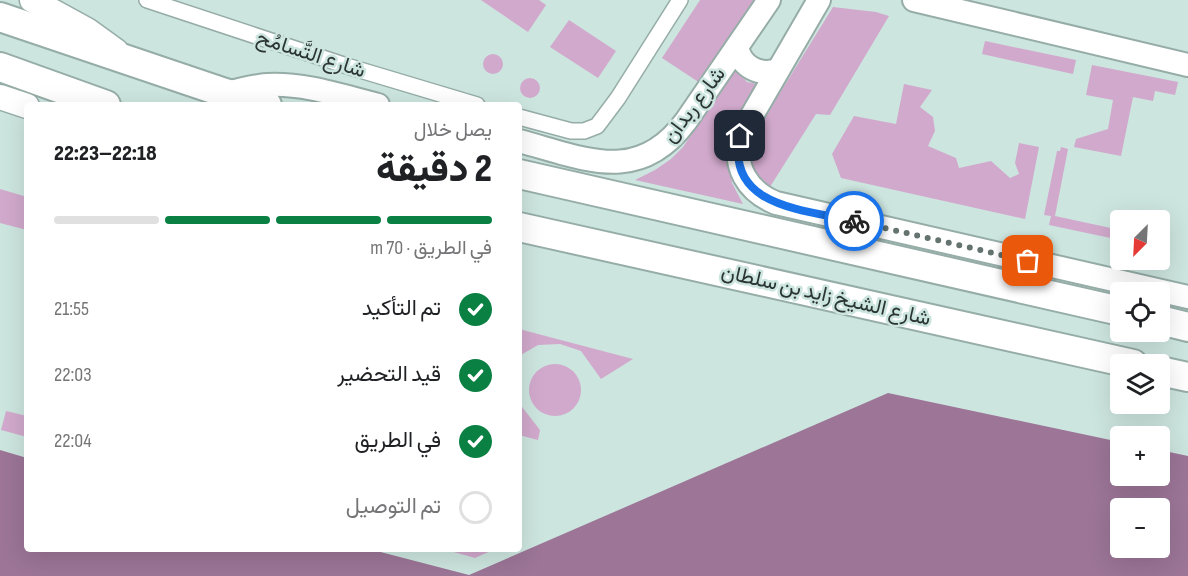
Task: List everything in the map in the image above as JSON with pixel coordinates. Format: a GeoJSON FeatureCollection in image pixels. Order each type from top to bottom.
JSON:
{"type":"FeatureCollection","features":[{"type":"Feature","properties":{"kind":"highway"},"geometry":{"type":"LineString","coordinates":[[0,16],[256,102]]}},
{"type":"Feature","properties":{"kind":"highway"},"geometry":{"type":"LineString","coordinates":[[0,67],[98,102]]}},
{"type":"Feature","properties":{"kind":"highway"},"geometry":{"type":"LineString","coordinates":[[522,175],[1110,309]]}},
{"type":"Feature","properties":{"kind":"highway","name":"شارع الشيخ زايد بن سلطان"},"geometry":{"type":"LineString","coordinates":[[522,228],[1110,359]]}},
{"type":"Feature","properties":{"kind":"highway"},"geometry":{"type":"LineString","coordinates":[[1170,322],[1188,327]]}},
{"type":"Feature","properties":{"kind":"highway"},"geometry":{"type":"LineString","coordinates":[[1170,372],[1188,377]]}},
{"type":"Feature","properties":{"kind":"main road"},"geometry":{"type":"LineString","coordinates":[[32,0],[87,30],[133,62]]}},
{"type":"Feature","properties":{"kind":"main road","name":"شارع ربدان"},"geometry":{"type":"LineString","coordinates":[[522,142],[607,163],[626,162],[644,157],[660,148],[675,136],[769,0]]}},
{"type":"Feature","properties":{"kind":"main road"},"geometry":{"type":"LineString","coordinates":[[820,0],[745,126],[737,148],[741,172],[747,182],[765,198],[776,203],[1188,297]]}},
{"type":"Feature","properties":{"kind":"main road"},"geometry":{"type":"LineString","coordinates":[[914,0],[1188,64]]}},
{"type":"Feature","properties":{"kind":"main road"},"geometry":{"type":"LineString","coordinates":[[737,47],[741,58],[749,67],[760,72],[778,70]]}},
{"type":"Feature","properties":{"kind":"main road"},"geometry":{"type":"LineString","coordinates":[[225,93],[266,85],[288,85],[311,88],[366,102]]}},
{"type":"Feature","properties":{"kind":"main road"},"geometry":{"type":"LineString","coordinates":[[0,97],[24,105]]}},
{"type":"Feature","properties":{"kind":"street","name":"شارع التَّسامُح"},"geometry":{"type":"LineString","coordinates":[[147,0],[350,67],[467,102]]}},
{"type":"Feature","properties":{"kind":"street"},"geometry":{"type":"LineString","coordinates":[[522,118],[571,131],[584,131],[597,126],[618,98],[680,0]]}},
{"type":"Feature","properties":{"kind":"shaded area"},"geometry":{"type":"Polygon","coordinates":[[[481,0],[539,0],[546,5],[528,32],[481,0]]]}},
{"type":"Feature","properties":{"kind":"shaded area"},"geometry":{"type":"Polygon","coordinates":[[[700,0],[754,0],[700,83],[662,58],[700,0]]]}},
{"type":"Feature","properties":{"kind":"shaded area"},"geometry":{"type":"Polygon","coordinates":[[[833,7],[876,12],[889,16],[830,115],[816,114],[763,198],[746,180],[747,146],[833,7]]]}},
{"type":"Feature","properties":{"kind":"shaded area"},"geometry":{"type":"Polygon","coordinates":[[[569,20],[616,51],[598,78],[550,47],[569,20]]]}},
{"type":"Feature","properties":{"kind":"shaded area"},"geometry":{"type":"Polygon","coordinates":[[[985,41],[1076,60],[1073,74],[982,54],[985,41]]]}},
{"type":"Feature","properties":{"kind":"shaded area"},"geometry":{"type":"Polygon","coordinates":[[[493,54],[500,57],[503,64],[500,71],[493,74],[486,71],[483,64],[486,57],[493,54]]]}},
{"type":"Feature","properties":{"kind":"shaded area"},"geometry":{"type":"Polygon","coordinates":[[[1092,65],[1178,82],[1175,95],[1155,91],[1153,101],[1133,97],[1121,156],[1074,147],[1076,139],[1108,129],[1113,100],[1086,95],[1092,65]]]}},
{"type":"Feature","properties":{"kind":"shaded area"},"geometry":{"type":"Polygon","coordinates":[[[735,69],[747,82],[762,85],[729,165],[732,183],[743,204],[635,180],[671,159],[683,147],[735,69]]]}},
{"type":"Feature","properties":{"kind":"shaded area"},"geometry":{"type":"Polygon","coordinates":[[[530,78],[537,81],[540,88],[537,95],[530,98],[523,95],[520,88],[523,81],[530,78]]]}},
{"type":"Feature","properties":{"kind":"shaded area"},"geometry":{"type":"Polygon","coordinates":[[[904,84],[932,90],[920,107],[933,117],[935,131],[928,146],[956,158],[959,168],[991,161],[1010,178],[1019,174],[1015,163],[1019,143],[1039,147],[1025,219],[841,178],[832,154],[854,116],[896,124],[904,84]]]}},
{"type":"Feature","properties":{"kind":"shaded area"},"geometry":{"type":"Polygon","coordinates":[[[1061,147],[1068,149],[1055,216],[1110,228],[1110,238],[1049,225],[1051,216],[1044,215],[1057,151],[1060,151],[1061,147]]]}},
{"type":"Feature","properties":{"kind":"shaded area"},"geometry":{"type":"Polygon","coordinates":[[[0,189],[24,196],[24,229],[0,223],[0,189]]]}},
{"type":"Feature","properties":{"kind":"shaded area"},"geometry":{"type":"Polygon","coordinates":[[[522,330],[633,359],[601,379],[581,351],[560,344],[538,345],[522,354],[522,330]]]}},
{"type":"Feature","properties":{"kind":"shaded area"},"geometry":{"type":"Polygon","coordinates":[[[555,364],[565,366],[573,372],[579,380],[581,390],[579,400],[573,408],[565,414],[555,416],[545,414],[537,408],[531,400],[529,390],[531,380],[537,372],[545,366],[555,364]]]}},
{"type":"Feature","properties":{"kind":"shaded area"},"geometry":{"type":"Polygon","coordinates":[[[888,393],[1110,440],[1110,486],[1170,486],[1170,452],[1188,456],[1188,576],[0,576],[0,450],[24,457],[24,552],[381,552],[469,575],[888,393]]]}},
{"type":"Feature","properties":{"kind":"shaded area"},"geometry":{"type":"Polygon","coordinates":[[[522,407],[540,430],[538,440],[522,436],[522,407]]]}},
{"type":"Feature","properties":{"kind":"shaded area"},"geometry":{"type":"Polygon","coordinates":[[[6,411],[24,415],[24,436],[1,430],[6,411]]]}},
{"type":"Feature","properties":{"kind":"shaded area"},"geometry":{"type":"Polygon","coordinates":[[[454,552],[488,552],[475,558],[454,552]]]}},
{"type":"Feature","properties":{"kind":"way so far"},"geometry":{"type":"LineString","coordinates":[[854,221],[1028,261]]}},
{"type":"Feature","properties":{"kind":"route"},"geometry":{"type":"LineString","coordinates":[[740,136],[737,148],[741,172],[755,191],[776,203],[854,221]]}}]}
